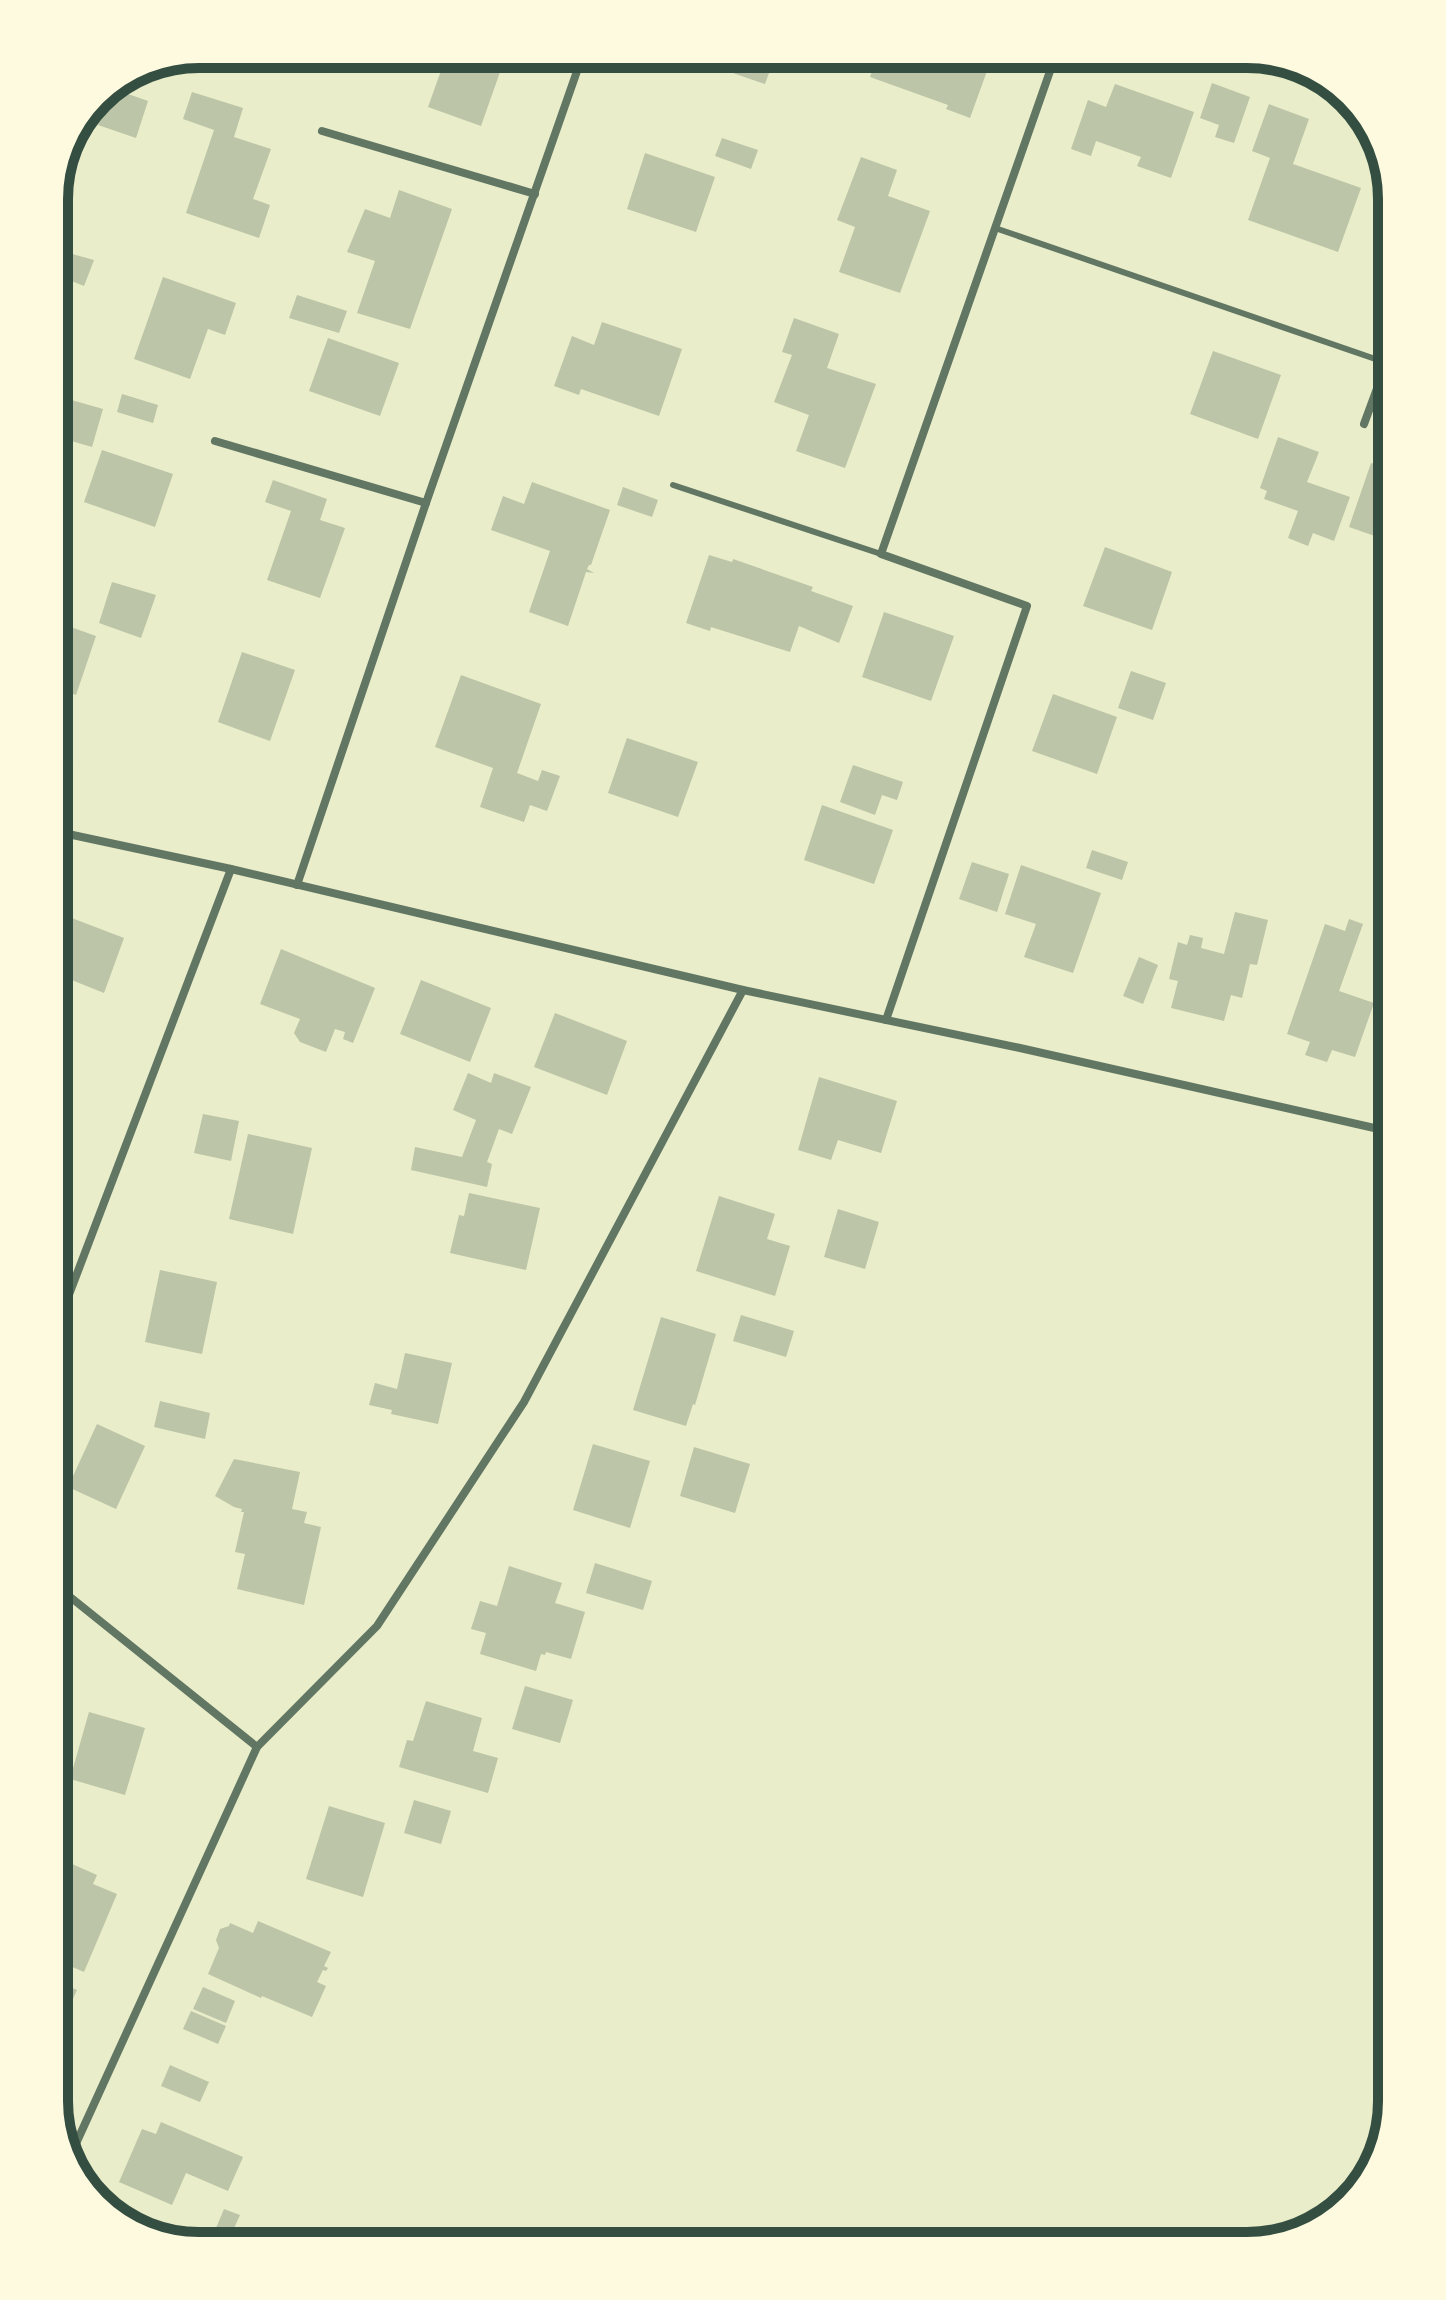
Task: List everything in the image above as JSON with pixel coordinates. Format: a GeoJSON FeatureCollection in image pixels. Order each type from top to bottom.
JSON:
{"type":"FeatureCollection","features":[{"type":"Feature","properties":{"kind":"street"},"geometry":{"type":"LineString","coordinates":[[297,885],[578,68]]}},
{"type":"Feature","properties":{"kind":"street"},"geometry":{"type":"LineString","coordinates":[[886,1020],[1027,606],[881,554],[1051,68]]}},
{"type":"Feature","properties":{"kind":"street"},"geometry":{"type":"LineString","coordinates":[[322,131],[535,194]]}},
{"type":"Feature","properties":{"kind":"street"},"geometry":{"type":"LineString","coordinates":[[1364,424],[1378,387]]}},
{"type":"Feature","properties":{"kind":"street"},"geometry":{"type":"LineString","coordinates":[[215,441],[426,503]]}},
{"type":"Feature","properties":{"kind":"street"},"geometry":{"type":"LineString","coordinates":[[68,834],[231,869],[743,990],[1020,1048],[1378,1129]]}},
{"type":"Feature","properties":{"kind":"street"},"geometry":{"type":"LineString","coordinates":[[68,1297],[231,869]]}},
{"type":"Feature","properties":{"kind":"street"},"geometry":{"type":"LineString","coordinates":[[76,2144],[257,1747],[377,1626],[524,1402],[743,990]]}},
{"type":"Feature","properties":{"kind":"street"},"geometry":{"type":"LineString","coordinates":[[68,1595],[257,1747]]}},
{"type":"Feature","properties":{"kind":"lane"},"geometry":{"type":"LineString","coordinates":[[995,228],[1378,360]]}},
{"type":"Feature","properties":{"kind":"lane"},"geometry":{"type":"LineString","coordinates":[[673,485],[881,554]]}},
{"type":"Feature","properties":{"kind":"building"},"geometry":{"type":"Polygon","coordinates":[[[442,68],[501,68],[481,126],[428,107],[442,68]]]}},
{"type":"Feature","properties":{"kind":"building"},"geometry":{"type":"Polygon","coordinates":[[[728,68],[771,68],[765,84],[727,71],[728,68]]]}},
{"type":"Feature","properties":{"kind":"building"},"geometry":{"type":"Polygon","coordinates":[[[873,68],[979,68],[987,71],[970,118],[946,109],[948,105],[870,77],[873,68]]]}},
{"type":"Feature","properties":{"kind":"building"},"geometry":{"type":"Polygon","coordinates":[[[1212,83],[1250,97],[1234,143],[1215,137],[1219,125],[1200,118],[1212,83]]]}},
{"type":"Feature","properties":{"kind":"building"},"geometry":{"type":"Polygon","coordinates":[[[1115,84],[1194,112],[1171,178],[1137,166],[1141,157],[1096,141],[1091,156],[1071,149],[1088,100],[1106,107],[1115,84]]]}},
{"type":"Feature","properties":{"kind":"building"},"geometry":{"type":"Polygon","coordinates":[[[123,92],[148,101],[136,138],[98,125],[104,109],[123,92]]]}},
{"type":"Feature","properties":{"kind":"building"},"geometry":{"type":"Polygon","coordinates":[[[192,92],[243,108],[234,137],[271,149],[253,199],[270,205],[259,238],[186,213],[214,130],[183,119],[192,92]]]}},
{"type":"Feature","properties":{"kind":"building"},"geometry":{"type":"Polygon","coordinates":[[[1269,104],[1309,119],[1293,164],[1361,188],[1338,252],[1248,220],[1270,158],[1252,151],[1269,104]]]}},
{"type":"Feature","properties":{"kind":"building"},"geometry":{"type":"Polygon","coordinates":[[[84,137],[70,179],[72,165],[84,137]]]}},
{"type":"Feature","properties":{"kind":"building"},"geometry":{"type":"Polygon","coordinates":[[[722,138],[758,150],[751,169],[715,156],[722,138]]]}},
{"type":"Feature","properties":{"kind":"building"},"geometry":{"type":"Polygon","coordinates":[[[645,153],[715,177],[696,232],[627,209],[645,153]]]}},
{"type":"Feature","properties":{"kind":"building"},"geometry":{"type":"Polygon","coordinates":[[[861,157],[897,170],[888,196],[930,211],[900,293],[839,272],[855,227],[837,220],[861,157]]]}},
{"type":"Feature","properties":{"kind":"building"},"geometry":{"type":"Polygon","coordinates":[[[399,190],[452,209],[410,329],[357,313],[375,261],[347,252],[365,209],[390,218],[399,190]]]}},
{"type":"Feature","properties":{"kind":"building"},"geometry":{"type":"Polygon","coordinates":[[[68,253],[94,260],[84,286],[68,280],[68,253]]]}},
{"type":"Feature","properties":{"kind":"building"},"geometry":{"type":"Polygon","coordinates":[[[163,277],[236,303],[225,335],[208,329],[190,379],[134,359],[163,277]]]}},
{"type":"Feature","properties":{"kind":"building"},"geometry":{"type":"Polygon","coordinates":[[[297,295],[347,311],[339,333],[289,318],[297,295]]]}},
{"type":"Feature","properties":{"kind":"building"},"geometry":{"type":"Polygon","coordinates":[[[794,318],[839,334],[827,368],[876,384],[845,468],[796,451],[809,415],[774,402],[792,355],[782,352],[794,318]]]}},
{"type":"Feature","properties":{"kind":"building"},"geometry":{"type":"Polygon","coordinates":[[[602,322],[682,349],[659,416],[581,389],[579,395],[554,386],[572,336],[594,345],[602,322]]]}},
{"type":"Feature","properties":{"kind":"building"},"geometry":{"type":"Polygon","coordinates":[[[328,338],[399,363],[380,416],[309,391],[328,338]]]}},
{"type":"Feature","properties":{"kind":"building"},"geometry":{"type":"Polygon","coordinates":[[[1213,351],[1281,375],[1258,439],[1190,414],[1213,351]]]}},
{"type":"Feature","properties":{"kind":"building"},"geometry":{"type":"Polygon","coordinates":[[[122,394],[158,405],[153,423],[117,412],[122,394]]]}},
{"type":"Feature","properties":{"kind":"building"},"geometry":{"type":"Polygon","coordinates":[[[68,399],[103,409],[92,447],[68,440],[68,399]]]}},
{"type":"Feature","properties":{"kind":"building"},"geometry":{"type":"Polygon","coordinates":[[[1278,437],[1319,452],[1307,482],[1350,497],[1334,541],[1313,533],[1308,546],[1288,538],[1298,511],[1264,499],[1267,491],[1260,488],[1278,437]]]}},
{"type":"Feature","properties":{"kind":"building"},"geometry":{"type":"Polygon","coordinates":[[[102,450],[173,474],[155,527],[84,502],[102,450]]]}},
{"type":"Feature","properties":{"kind":"building"},"geometry":{"type":"Polygon","coordinates":[[[1371,463],[1378,465],[1378,537],[1349,527],[1371,463]]]}},
{"type":"Feature","properties":{"kind":"building"},"geometry":{"type":"Polygon","coordinates":[[[273,480],[327,499],[320,520],[345,528],[320,598],[267,580],[291,511],[265,502],[273,480]]]}},
{"type":"Feature","properties":{"kind":"building"},"geometry":{"type":"Polygon","coordinates":[[[532,482],[610,510],[587,569],[594,573],[586,572],[568,626],[529,612],[550,551],[491,530],[503,496],[524,504],[532,482]]]}},
{"type":"Feature","properties":{"kind":"building"},"geometry":{"type":"Polygon","coordinates":[[[623,487],[658,500],[652,517],[617,505],[623,487]]]}},
{"type":"Feature","properties":{"kind":"building"},"geometry":{"type":"Polygon","coordinates":[[[1105,547],[1172,572],[1152,630],[1083,606],[1105,547]]]}},
{"type":"Feature","properties":{"kind":"building"},"geometry":{"type":"Polygon","coordinates":[[[709,555],[732,562],[733,559],[813,587],[811,591],[853,606],[839,643],[799,626],[790,652],[711,627],[710,631],[686,623],[709,555]]]}},
{"type":"Feature","properties":{"kind":"building"},"geometry":{"type":"Polygon","coordinates":[[[112,582],[156,595],[141,638],[99,623],[112,582]]]}},
{"type":"Feature","properties":{"kind":"building"},"geometry":{"type":"Polygon","coordinates":[[[884,612],[954,636],[931,701],[862,677],[884,612]]]}},
{"type":"Feature","properties":{"kind":"building"},"geometry":{"type":"Polygon","coordinates":[[[68,626],[96,636],[76,695],[68,692],[68,626]]]}},
{"type":"Feature","properties":{"kind":"building"},"geometry":{"type":"Polygon","coordinates":[[[242,652],[295,670],[270,741],[218,722],[242,652]]]}},
{"type":"Feature","properties":{"kind":"building"},"geometry":{"type":"Polygon","coordinates":[[[1131,671],[1166,683],[1153,720],[1118,708],[1131,671]]]}},
{"type":"Feature","properties":{"kind":"building"},"geometry":{"type":"Polygon","coordinates":[[[461,675],[541,704],[517,773],[538,781],[542,770],[560,776],[547,811],[530,805],[524,822],[480,807],[493,768],[435,747],[461,675]]]}},
{"type":"Feature","properties":{"kind":"building"},"geometry":{"type":"Polygon","coordinates":[[[1053,694],[1117,717],[1097,774],[1032,751],[1053,694]]]}},
{"type":"Feature","properties":{"kind":"building"},"geometry":{"type":"Polygon","coordinates":[[[627,738],[698,762],[678,817],[608,793],[627,738]]]}},
{"type":"Feature","properties":{"kind":"building"},"geometry":{"type":"Polygon","coordinates":[[[853,765],[903,782],[897,800],[882,795],[875,815],[840,802],[853,765]]]}},
{"type":"Feature","properties":{"kind":"building"},"geometry":{"type":"Polygon","coordinates":[[[822,805],[893,830],[874,884],[804,860],[822,805]]]}},
{"type":"Feature","properties":{"kind":"building"},"geometry":{"type":"Polygon","coordinates":[[[1092,850],[1128,862],[1122,880],[1086,868],[1092,850]]]}},
{"type":"Feature","properties":{"kind":"building"},"geometry":{"type":"Polygon","coordinates":[[[972,862],[1009,874],[997,912],[959,899],[972,862]]]}},
{"type":"Feature","properties":{"kind":"building"},"geometry":{"type":"Polygon","coordinates":[[[1021,865],[1101,893],[1073,973],[1024,957],[1036,924],[1005,914],[1021,865]]]}},
{"type":"Feature","properties":{"kind":"building"},"geometry":{"type":"Polygon","coordinates":[[[1235,912],[1268,920],[1257,965],[1250,964],[1242,998],[1231,995],[1224,1021],[1171,1008],[1178,981],[1169,979],[1178,942],[1187,945],[1190,935],[1203,938],[1201,948],[1224,954],[1235,912]]]}},
{"type":"Feature","properties":{"kind":"building"},"geometry":{"type":"Polygon","coordinates":[[[68,917],[124,938],[104,993],[68,979],[68,917]]]}},
{"type":"Feature","properties":{"kind":"building"},"geometry":{"type":"Polygon","coordinates":[[[1349,919],[1363,924],[1339,991],[1374,1003],[1355,1057],[1332,1050],[1327,1062],[1305,1055],[1310,1042],[1287,1034],[1325,924],[1345,931],[1349,919]]]}},
{"type":"Feature","properties":{"kind":"building"},"geometry":{"type":"Polygon","coordinates":[[[281,949],[375,988],[353,1043],[343,1039],[345,1032],[335,1029],[326,1052],[300,1042],[294,1033],[300,1019],[260,1004],[281,949]]]}},
{"type":"Feature","properties":{"kind":"building"},"geometry":{"type":"Polygon","coordinates":[[[1139,957],[1158,965],[1143,1004],[1123,996],[1139,957]]]}},
{"type":"Feature","properties":{"kind":"building"},"geometry":{"type":"Polygon","coordinates":[[[421,980],[491,1008],[470,1062],[400,1034],[421,980]]]}},
{"type":"Feature","properties":{"kind":"building"},"geometry":{"type":"Polygon","coordinates":[[[555,1013],[627,1041],[607,1095],[534,1067],[555,1013]]]}},
{"type":"Feature","properties":{"kind":"building"},"geometry":{"type":"Polygon","coordinates":[[[468,1073],[491,1083],[494,1073],[531,1087],[512,1134],[499,1129],[487,1162],[492,1164],[487,1187],[411,1170],[415,1147],[462,1157],[476,1120],[453,1110],[468,1073]]]}},
{"type":"Feature","properties":{"kind":"building"},"geometry":{"type":"Polygon","coordinates":[[[819,1077],[897,1101],[881,1153],[838,1140],[831,1160],[798,1150],[819,1077]]]}},
{"type":"Feature","properties":{"kind":"building"},"geometry":{"type":"Polygon","coordinates":[[[203,1114],[239,1121],[231,1161],[194,1153],[203,1114]]]}},
{"type":"Feature","properties":{"kind":"building"},"geometry":{"type":"Polygon","coordinates":[[[248,1134],[312,1148],[293,1234],[229,1219],[248,1134]]]}},
{"type":"Feature","properties":{"kind":"building"},"geometry":{"type":"Polygon","coordinates":[[[469,1193],[540,1208],[526,1270],[450,1253],[459,1215],[464,1216],[469,1193]]]}},
{"type":"Feature","properties":{"kind":"building"},"geometry":{"type":"Polygon","coordinates":[[[719,1196],[775,1214],[767,1239],[790,1246],[775,1296],[696,1271],[719,1196]]]}},
{"type":"Feature","properties":{"kind":"building"},"geometry":{"type":"Polygon","coordinates":[[[838,1209],[879,1222],[865,1269],[824,1257],[838,1209]]]}},
{"type":"Feature","properties":{"kind":"building"},"geometry":{"type":"Polygon","coordinates":[[[160,1270],[217,1282],[202,1354],[145,1342],[160,1270]]]}},
{"type":"Feature","properties":{"kind":"building"},"geometry":{"type":"Polygon","coordinates":[[[741,1315],[794,1331],[786,1357],[733,1341],[741,1315]]]}},
{"type":"Feature","properties":{"kind":"building"},"geometry":{"type":"Polygon","coordinates":[[[661,1317],[716,1334],[686,1426],[633,1410],[661,1317]]]}},
{"type":"Feature","properties":{"kind":"building"},"geometry":{"type":"Polygon","coordinates":[[[405,1353],[452,1363],[438,1424],[391,1414],[392,1410],[369,1405],[375,1383],[397,1389],[405,1353]]]}},
{"type":"Feature","properties":{"kind":"building"},"geometry":{"type":"Polygon","coordinates":[[[160,1401],[210,1413],[205,1439],[154,1427],[160,1401]]]}},
{"type":"Feature","properties":{"kind":"building"},"geometry":{"type":"Polygon","coordinates":[[[97,1424],[145,1446],[116,1509],[68,1487],[97,1424]]]}},
{"type":"Feature","properties":{"kind":"building"},"geometry":{"type":"Polygon","coordinates":[[[593,1444],[650,1461],[630,1528],[573,1510],[593,1444]]]}},
{"type":"Feature","properties":{"kind":"building"},"geometry":{"type":"Polygon","coordinates":[[[694,1447],[750,1464],[735,1513],[680,1496],[694,1447]]]}},
{"type":"Feature","properties":{"kind":"building"},"geometry":{"type":"Polygon","coordinates":[[[234,1459],[300,1472],[292,1509],[307,1512],[304,1523],[321,1527],[304,1605],[237,1589],[245,1554],[235,1552],[244,1512],[215,1496],[234,1459]]]}},
{"type":"Feature","properties":{"kind":"building"},"geometry":{"type":"Polygon","coordinates":[[[595,1563],[652,1581],[643,1610],[586,1593],[595,1563]]]}},
{"type":"Feature","properties":{"kind":"building"},"geometry":{"type":"Polygon","coordinates":[[[509,1566],[562,1583],[555,1603],[585,1612],[571,1659],[546,1652],[545,1655],[541,1654],[536,1671],[480,1654],[486,1633],[471,1629],[480,1601],[497,1606],[509,1566]]]}},
{"type":"Feature","properties":{"kind":"building"},"geometry":{"type":"Polygon","coordinates":[[[525,1686],[573,1700],[560,1743],[512,1729],[525,1686]]]}},
{"type":"Feature","properties":{"kind":"building"},"geometry":{"type":"Polygon","coordinates":[[[426,1701],[482,1718],[473,1751],[498,1758],[488,1793],[399,1767],[407,1740],[413,1741],[426,1701]]]}},
{"type":"Feature","properties":{"kind":"building"},"geometry":{"type":"Polygon","coordinates":[[[89,1712],[145,1728],[125,1795],[70,1779],[89,1712]]]}},
{"type":"Feature","properties":{"kind":"building"},"geometry":{"type":"Polygon","coordinates":[[[414,1800],[451,1811],[441,1844],[404,1833],[414,1800]]]}},
{"type":"Feature","properties":{"kind":"building"},"geometry":{"type":"Polygon","coordinates":[[[329,1806],[385,1823],[363,1897],[306,1879],[329,1806]]]}},
{"type":"Feature","properties":{"kind":"building"},"geometry":{"type":"Polygon","coordinates":[[[68,1862],[97,1875],[93,1884],[117,1894],[84,1972],[68,1965],[68,1862]]]}},
{"type":"Feature","properties":{"kind":"building"},"geometry":{"type":"Polygon","coordinates":[[[258,1921],[331,1952],[324,1966],[328,1968],[323,1970],[317,1982],[326,1986],[312,2017],[208,1974],[219,1948],[216,1940],[220,1929],[230,1923],[253,1933],[258,1921]]]}},
{"type":"Feature","properties":{"kind":"building"},"geometry":{"type":"Polygon","coordinates":[[[68,1986],[77,1990],[68,2010],[68,1986]]]}},
{"type":"Feature","properties":{"kind":"building"},"geometry":{"type":"Polygon","coordinates":[[[203,1987],[235,2001],[226,2023],[193,2009],[203,1987]]]}},
{"type":"Feature","properties":{"kind":"building"},"geometry":{"type":"Polygon","coordinates":[[[191,2011],[226,2026],[218,2044],[183,2029],[191,2011]]]}},
{"type":"Feature","properties":{"kind":"building"},"geometry":{"type":"Polygon","coordinates":[[[170,2065],[209,2082],[200,2102],[161,2086],[170,2065]]]}},
{"type":"Feature","properties":{"kind":"building"},"geometry":{"type":"Polygon","coordinates":[[[161,2122],[243,2157],[228,2191],[186,2173],[172,2205],[119,2182],[142,2129],[156,2134],[161,2122]]]}},
{"type":"Feature","properties":{"kind":"building"},"geometry":{"type":"Polygon","coordinates":[[[224,2209],[240,2215],[232,2232],[216,2228],[224,2209]]]}}]}
